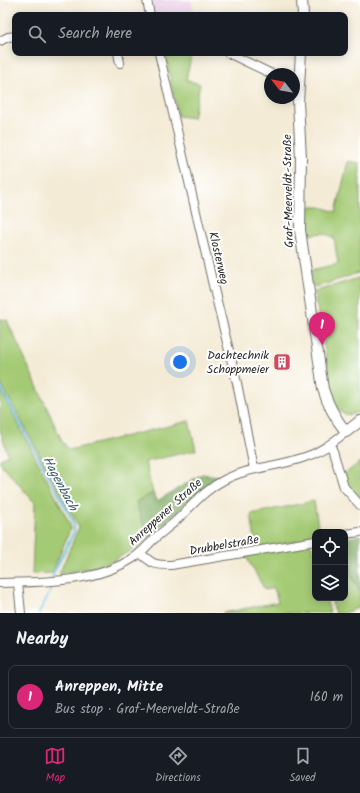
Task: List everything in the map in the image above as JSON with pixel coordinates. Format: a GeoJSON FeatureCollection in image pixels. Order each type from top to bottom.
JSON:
{"type":"FeatureCollection","features":[{"type":"Feature","properties":{"kind":"main road"},"geometry":{"type":"LineString","coordinates":[[302,0],[303,12]]}},
{"type":"Feature","properties":{"kind":"main road","name":"Graf-Meerveldt-Straße"},"geometry":{"type":"LineString","coordinates":[[299,68],[301,56]]}},
{"type":"Feature","properties":{"kind":"main road","name":"Graf-Meerveldt-Straße"},"geometry":{"type":"LineString","coordinates":[[298,104],[302,158],[300,230],[303,253],[324,391],[328,406],[336,420],[346,432]]}},
{"type":"Feature","properties":{"kind":"main road","name":"Anreppener Straße"},"geometry":{"type":"LineString","coordinates":[[346,432],[360,421]]}},
{"type":"Feature","properties":{"kind":"street"},"geometry":{"type":"LineString","coordinates":[[147,0],[149,12]]}},
{"type":"Feature","properties":{"kind":"street"},"geometry":{"type":"LineString","coordinates":[[0,42],[12,36]]}},
{"type":"Feature","properties":{"kind":"street"},"geometry":{"type":"LineString","coordinates":[[119,56],[120,63]]}},
{"type":"Feature","properties":{"kind":"street","name":"Klosterweg"},"geometry":{"type":"LineString","coordinates":[[160,56],[237,383],[254,469]]}},
{"type":"Feature","properties":{"kind":"street"},"geometry":{"type":"LineString","coordinates":[[234,56],[264,70]]}},
{"type":"Feature","properties":{"kind":"street","name":"Anreppener Straße"},"geometry":{"type":"LineString","coordinates":[[0,583],[61,581],[89,576],[108,570],[140,553],[205,492],[232,476],[254,469],[304,458],[330,445],[346,432]]}},
{"type":"Feature","properties":{"kind":"street"},"geometry":{"type":"LineString","coordinates":[[330,445],[344,487],[360,505]]}},
{"type":"Feature","properties":{"kind":"street"},"geometry":{"type":"LineString","coordinates":[[348,534],[360,532]]}},
{"type":"Feature","properties":{"kind":"street","name":"Drubbelstraße"},"geometry":{"type":"LineString","coordinates":[[140,553],[154,564],[171,565],[312,542]]}},
{"type":"Feature","properties":{"kind":"street"},"geometry":{"type":"LineString","coordinates":[[18,583],[21,613]]}},
{"type":"Feature","properties":{"kind":"shaded area"},"geometry":{"type":"Polygon","coordinates":[[[151,0],[191,0],[194,12],[154,12],[151,0]]]}},
{"type":"Feature","properties":{"kind":"green space"},"geometry":{"type":"Polygon","coordinates":[[[166,56],[191,56],[186,80],[200,84],[193,118],[178,116],[166,56]]]}},
{"type":"Feature","properties":{"kind":"green space"},"geometry":{"type":"Polygon","coordinates":[[[348,161],[360,163],[360,273],[317,287],[312,285],[311,270],[338,264],[334,238],[324,233],[304,235],[305,207],[321,207],[336,212],[348,161]]]}},
{"type":"Feature","properties":{"kind":"green space"},"geometry":{"type":"Polygon","coordinates":[[[360,278],[360,411],[347,415],[339,410],[330,387],[328,386],[326,355],[314,292],[360,278]]]}},
{"type":"Feature","properties":{"kind":"green space"},"geometry":{"type":"Polygon","coordinates":[[[0,319],[7,320],[62,441],[69,450],[189,421],[196,450],[145,462],[153,493],[136,502],[148,539],[136,548],[105,565],[59,574],[79,527],[0,382],[0,319]]]}},
{"type":"Feature","properties":{"kind":"green space"},"geometry":{"type":"Polygon","coordinates":[[[0,389],[70,524],[70,530],[52,573],[32,574],[35,503],[0,463],[0,459],[8,455],[0,430],[0,389]]]}},
{"type":"Feature","properties":{"kind":"green space"},"geometry":{"type":"Polygon","coordinates":[[[360,462],[360,501],[348,488],[342,476],[360,462]]]}},
{"type":"Feature","properties":{"kind":"green space"},"geometry":{"type":"Polygon","coordinates":[[[202,474],[219,476],[148,539],[136,502],[153,493],[157,501],[202,474]]]}},
{"type":"Feature","properties":{"kind":"green space"},"geometry":{"type":"Polygon","coordinates":[[[314,501],[319,529],[312,529],[312,539],[256,548],[251,514],[314,501]]]}},
{"type":"Feature","properties":{"kind":"green space"},"geometry":{"type":"Polygon","coordinates":[[[360,535],[360,592],[350,573],[348,538],[360,535]]]}},
{"type":"Feature","properties":{"kind":"green space"},"geometry":{"type":"Polygon","coordinates":[[[348,538],[350,573],[360,592],[360,607],[344,613],[335,613],[332,601],[348,601],[348,538]]]}},
{"type":"Feature","properties":{"kind":"green space"},"geometry":{"type":"Polygon","coordinates":[[[310,544],[312,547],[312,601],[327,601],[330,613],[223,613],[278,602],[274,588],[265,590],[245,555],[310,544]]]}},
{"type":"Feature","properties":{"kind":"waterway","name":"Hagenbach"},"geometry":{"type":"LineString","coordinates":[[0,386],[73,521],[74,532],[53,574],[52,579]]}},
{"type":"Feature","properties":{"kind":"waterway","name":"Hagenbach"},"geometry":{"type":"LineString","coordinates":[[39,613],[51,590],[52,584]]}},
{"type":"Feature","properties":{"kind":"place","name":"Anreppen, Mitte"},"geometry":{"type":"Point","coordinates":[322,345]}},
{"type":"Feature","properties":{"kind":"place","name":"Dachtechnik Schoppmeier"},"geometry":{"type":"Point","coordinates":[282,362]}}]}
